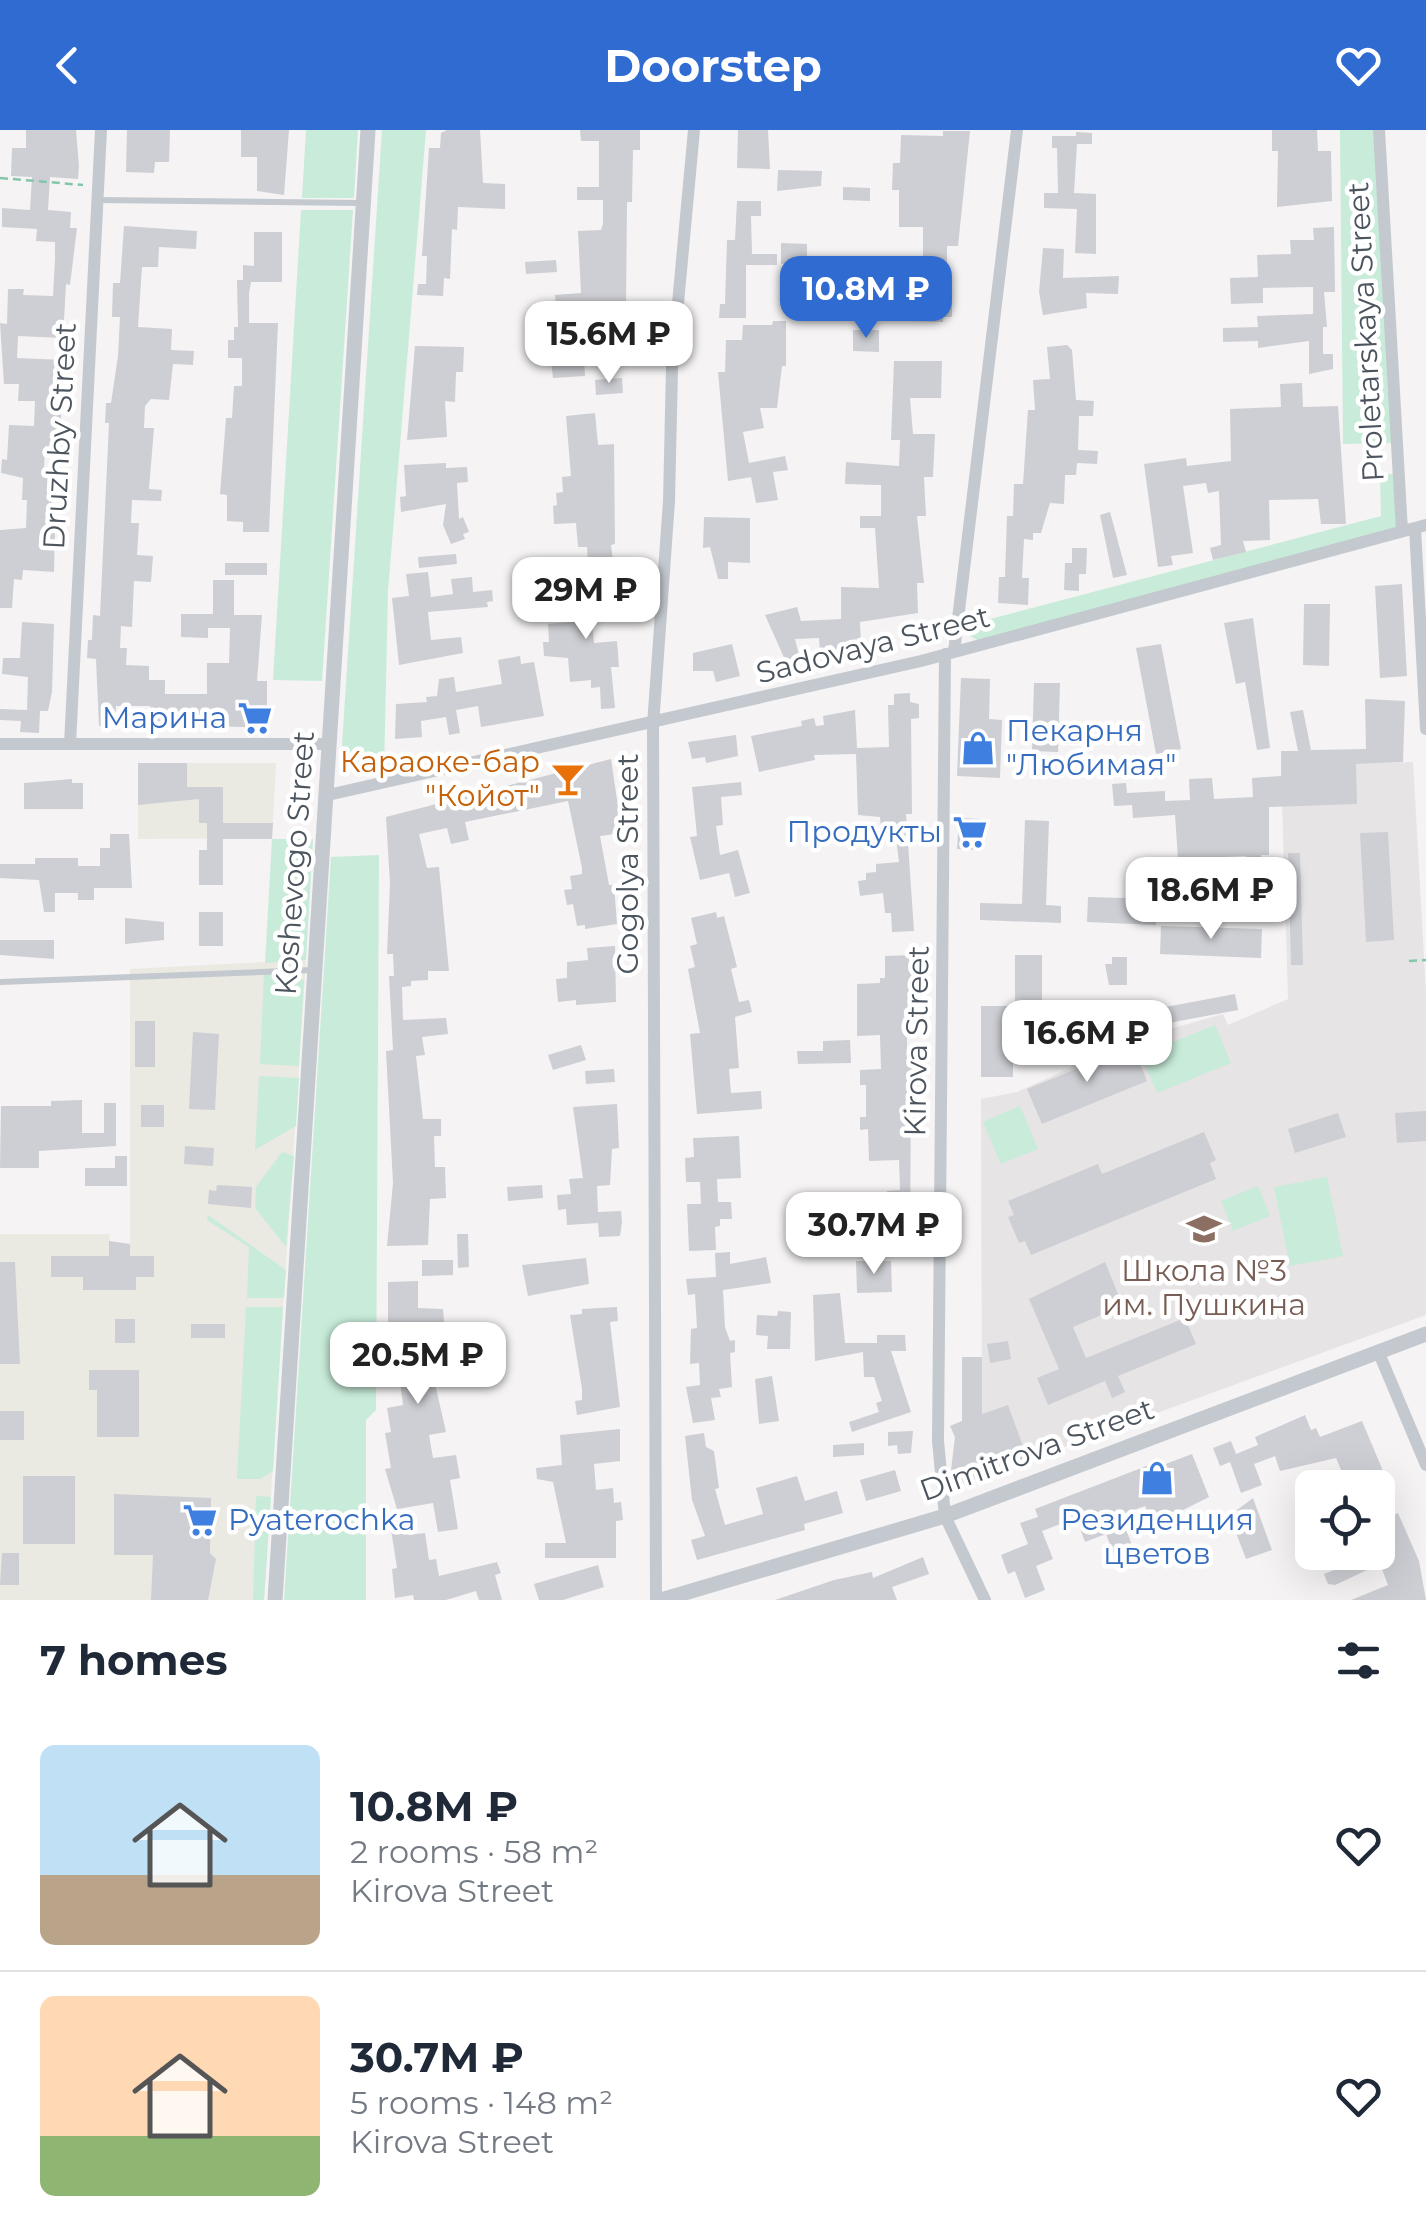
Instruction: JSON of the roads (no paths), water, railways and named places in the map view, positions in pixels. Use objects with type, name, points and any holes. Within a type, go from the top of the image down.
[{"type":"street","name":"Druzhby Street","points":[[70,744],[101,130]]},
{"type":"street","name":"Koshevogo Street","points":[[275,1600],[368,130]]},
{"type":"street","name":"Gogolya Street","points":[[658,1600],[653,725],[669,501],[672,368],[694,130]]},
{"type":"street","name":"Kirova Street","points":[[985,1600],[946,1516],[938,1416],[949,653],[1017,130]]},
{"type":"street","name":"Proletarskaya Street","points":[[1380,130],[1415,528],[1426,729]]},
{"type":"street","name":"Sadovaya Street","points":[[328,795],[653,725],[949,653],[1415,528]]},
{"type":"street","points":[[0,744],[330,744]]},
{"type":"street","name":"Dimitrova Street","points":[[658,1600],[946,1516],[1426,1334]]},
{"type":"street","points":[[1378,1351],[1426,1465]]},
{"type":"lane","points":[[97,193],[364,204]]},
{"type":"lane","points":[[0,982],[316,970]]},
{"type":"place","name":"Марина","points":[[255,718]]},
{"type":"place","name":"Пекарня \"Любимая\"","points":[[978,748]]},
{"type":"place","name":"Караоке-бар \"Койот\"","points":[[568,779]]},
{"type":"place","name":"Продукты","points":[[970,832]]},
{"type":"place","name":"Школа №3 им. Пушкина","points":[[1204,1229]]},
{"type":"place","name":"Резиденция цветов","points":[[1157,1478]]},
{"type":"place","name":"Pyaterochka","points":[[200,1520]]}]
